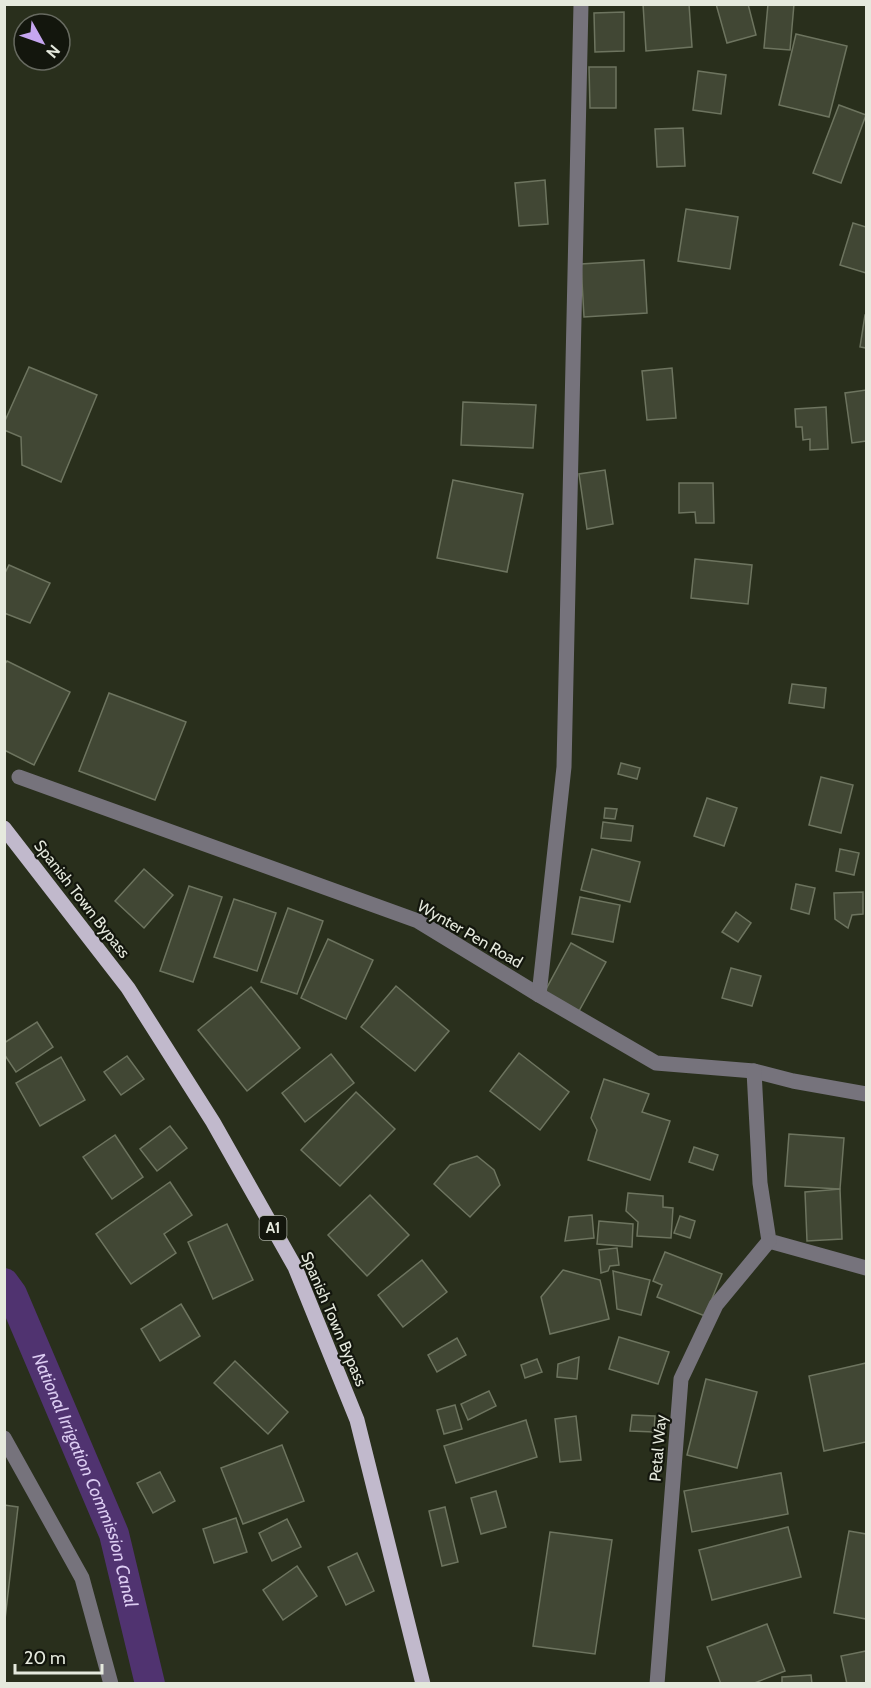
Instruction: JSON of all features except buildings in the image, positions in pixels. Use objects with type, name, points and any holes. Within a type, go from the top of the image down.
[{"type":"main road","name":"Spanish Town Bypass","points":[[4,828],[128,988],[213,1122],[295,1267],[357,1420],[423,1683]]},
{"type":"street","points":[[539,995],[564,767],[581,4]]},
{"type":"street","name":"Wynter Pen Road","points":[[19,777],[418,921],[656,1063],[754,1071],[793,1081],[867,1094]]},
{"type":"street","points":[[754,1071],[760,1183],[769,1241],[867,1268]]},
{"type":"street","name":"Petal Way","points":[[657,1683],[681,1379],[716,1305],[769,1241]]},
{"type":"street","points":[[4,1438],[82,1578],[111,1683]]},
{"type":"waterway","name":"National Irrigation Commission Canal","points":[[4,1283],[12,1294],[114,1534],[150,1684]]}]
